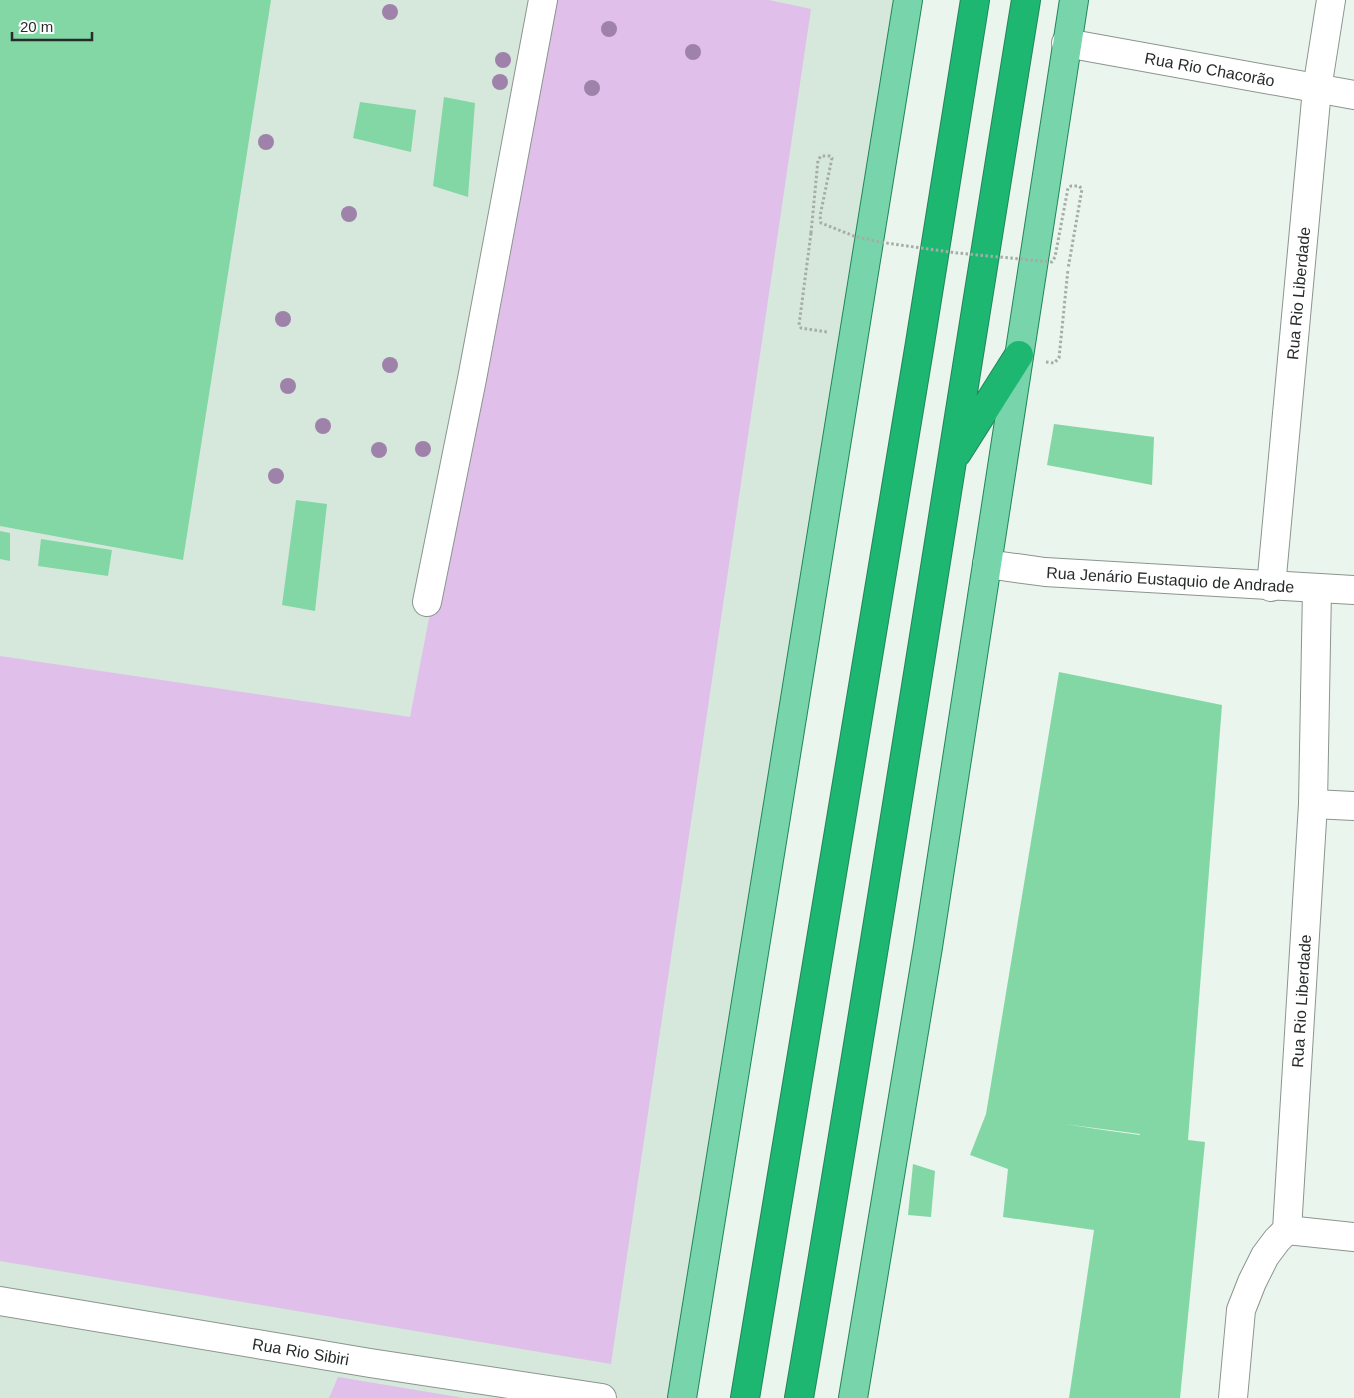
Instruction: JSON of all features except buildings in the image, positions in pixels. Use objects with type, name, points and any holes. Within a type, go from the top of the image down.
[{"type":"highway","points":[[744,1398],[920,343],[975,0]]},
{"type":"highway","points":[[799,1398],[882,903],[1026,0]]},
{"type":"highway","points":[[951,463],[1019,355]]},
{"type":"main road","points":[[682,1398],[908,0]]},
{"type":"main road","points":[[853,1398],[928,947],[1074,0]]},
{"type":"street","points":[[427,602],[543,0]]},
{"type":"street","name":"Rua Rio Liberdade","points":[[1271,586],[1317,89],[1330,0]]},
{"type":"street","name":"Rua Rio Chacorão","points":[[1066,43],[1354,95]]},
{"type":"street","name":"Rua Jenário Eustaquio de Andrade","points":[[988,564],[1045,572],[1354,590]]},
{"type":"street","name":"Rua Rio Liberdade","points":[[1287,1230],[1313,804],[1317,589]]},
{"type":"street","points":[[1313,804],[1354,806]]},
{"type":"street","points":[[1233,1398],[1242,1310],[1252,1282],[1265,1256],[1277,1240],[1287,1230],[1354,1237]]},
{"type":"street","name":"Rua Rio Sibiri","points":[[0,1301],[370,1363],[602,1398]]},
{"type":"path","points":[[853,336],[800,327],[818,160],[822,156],[830,156],[832,159],[820,216],[822,223],[854,236],[879,242],[957,253],[1052,262],[1055,257],[1068,188],[1079,186],[1082,190],[1068,269],[1058,361],[1051,363],[1019,355]]},
{"type":"shaded area","points":[[0,0],[910,0],[692,1398],[0,1398]]},
{"type":"shaded area","points":[[548,0],[769,0],[811,9],[611,1364],[0,1261],[0,656],[410,717]]},
{"type":"shaded area","points":[[338,1377],[464,1398],[329,1398]]}]
